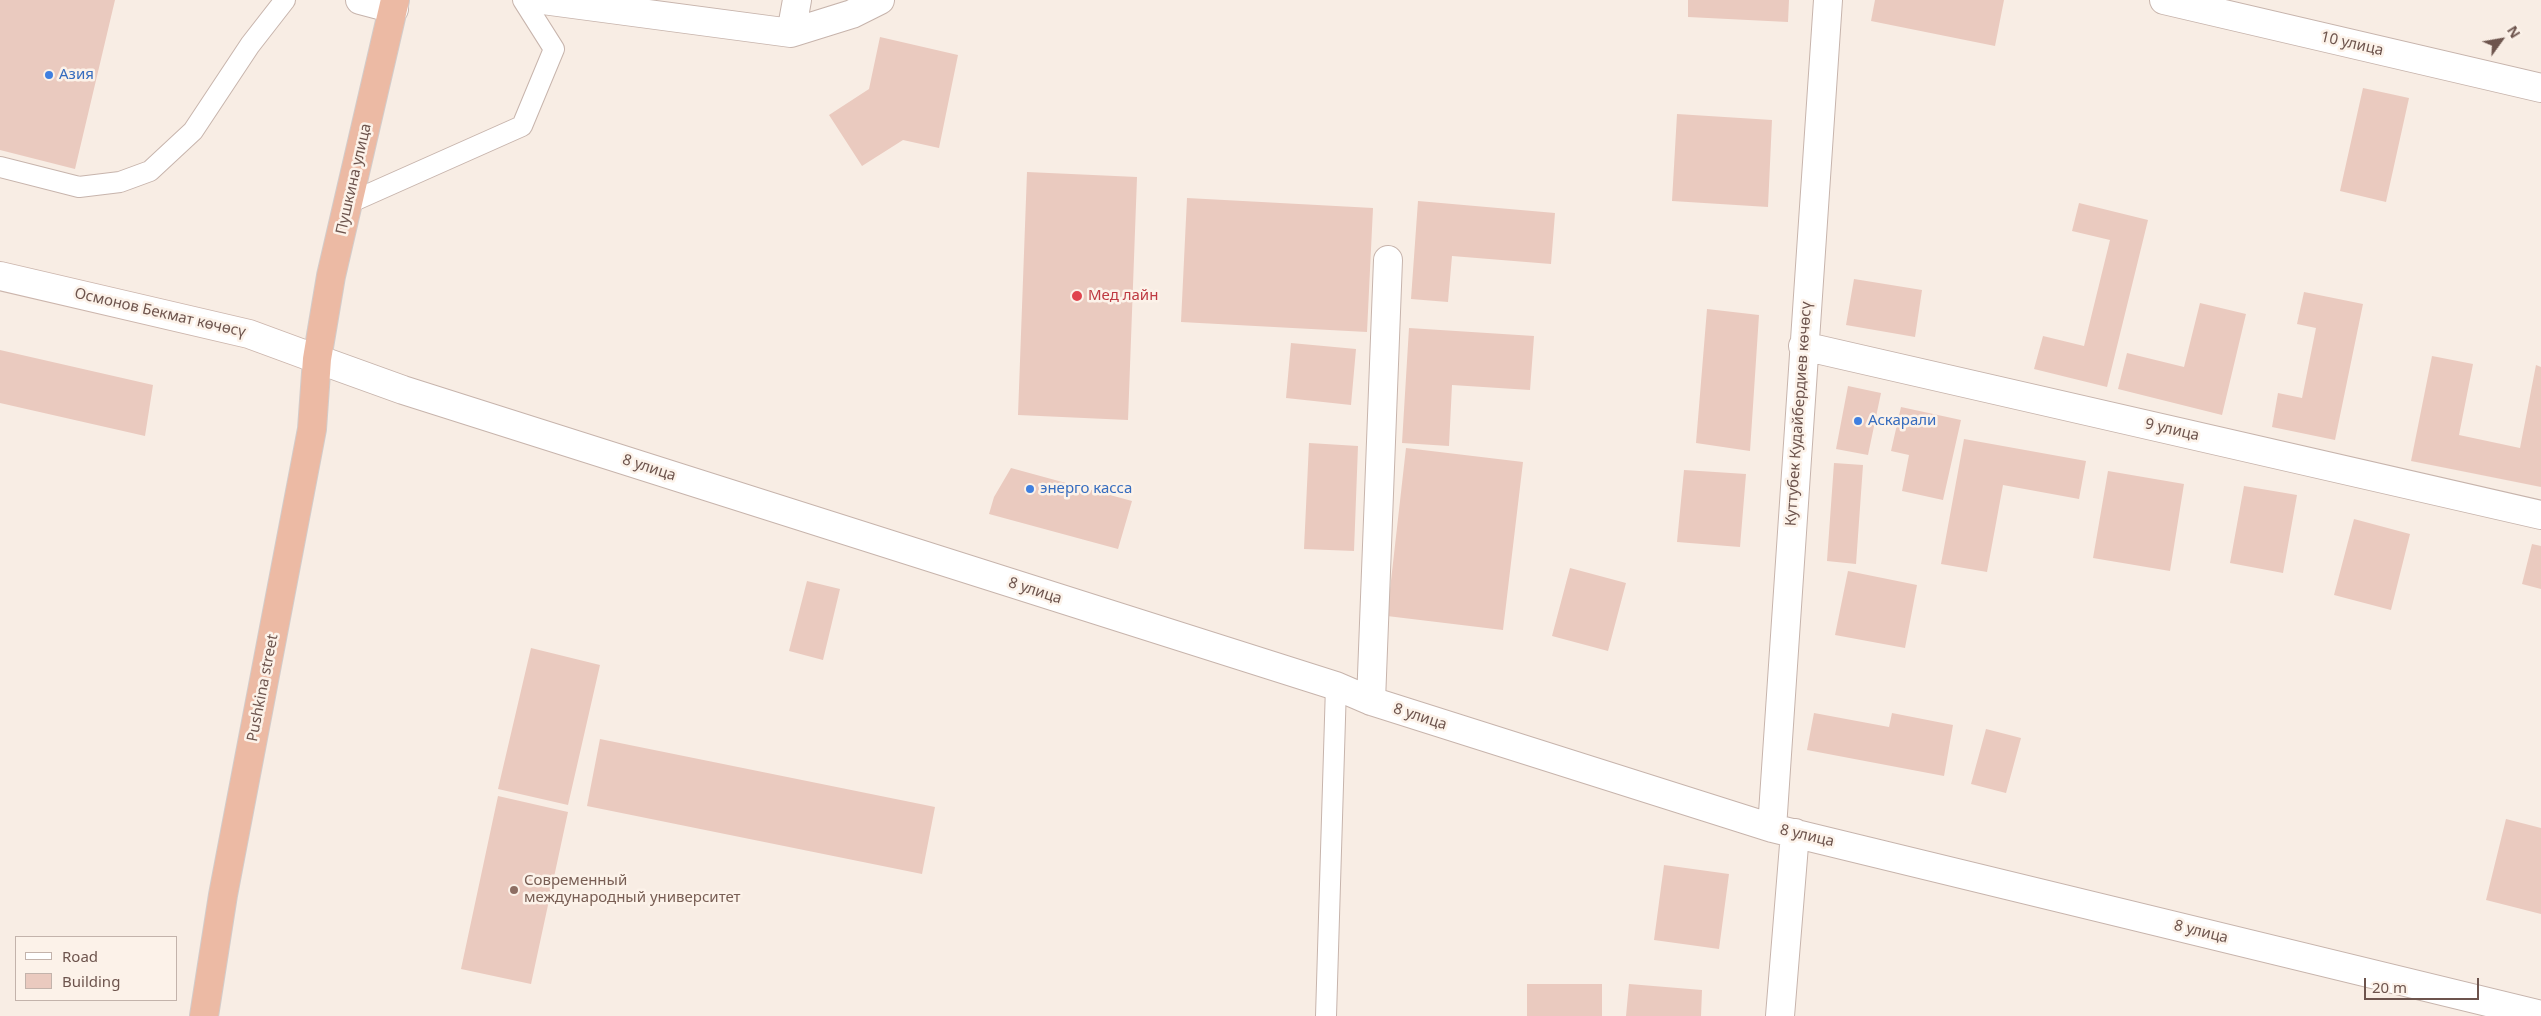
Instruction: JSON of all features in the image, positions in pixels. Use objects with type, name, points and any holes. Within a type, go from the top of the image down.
[{"type":"highway","name":"Пушкина улица","points":[[317,359],[331,276],[395,5]]},
{"type":"highway","name":"Pushkina street","points":[[204,1016],[223,896],[312,429],[317,359]]},
{"type":"street","points":[[360,0],[395,5]]},
{"type":"street","points":[[543,0],[791,33],[852,14],[880,0]]},
{"type":"street","points":[[791,33],[797,0]]},
{"type":"street","name":"Куттубек Кудайбердиев көчөсү","points":[[1780,1016],[1783,831],[1803,346],[1828,0]]},
{"type":"street","name":"10 улица","points":[[2164,0],[2541,88]]},
{"type":"street","points":[[1371,701],[1388,260]]},
{"type":"street","name":"Осмонов Бекмат көчөсү","points":[[0,276],[249,334],[317,359]]},
{"type":"street","name":"9 улица","points":[[1803,346],[2541,514]]},
{"type":"street","name":"8 улица","points":[[317,359],[422,396],[1336,686],[1371,701],[1783,831],[2541,1015]]},
{"type":"lane","points":[[0,167],[80,187],[120,182],[150,171],[193,131],[250,44],[285,0]]},
{"type":"lane","points":[[349,203],[522,126],[554,50],[523,0]]},
{"type":"lane","points":[[1326,1016],[1336,686]]},
{"type":"building","name":"Азия","points":[[0,0],[115,0],[75,169],[0,150]]},
{"type":"building","points":[[1688,0],[1789,0],[1788,22],[1688,17]]},
{"type":"building","points":[[1875,0],[2004,0],[1995,46],[1871,21]]},
{"type":"building","points":[[880,37],[958,55],[939,148],[903,140],[862,166],[829,115],[869,89]]},
{"type":"building","points":[[2363,88],[2409,98],[2386,202],[2340,191]]},
{"type":"building","points":[[1677,114],[1772,120],[1768,207],[1672,201]]},
{"type":"building","name":"Мед лайн","points":[[1027,172],[1137,177],[1128,420],[1018,415]]},
{"type":"building","points":[[1187,198],[1373,208],[1367,332],[1181,322]]},
{"type":"building","points":[[1418,201],[1555,213],[1551,264],[1452,256],[1448,302],[1411,299]]},
{"type":"building","points":[[2079,203],[2148,220],[2107,387],[2034,369],[2043,336],[2084,346],[2110,240],[2072,231]]},
{"type":"building","points":[[1854,279],[1922,290],[1915,337],[1846,325]]},
{"type":"building","points":[[2304,292],[2363,304],[2335,440],[2272,427],[2278,393],[2302,398],[2316,328],[2297,324]]},
{"type":"building","points":[[2200,303],[2246,314],[2222,415],[2118,389],[2127,353],[2184,367]]},
{"type":"building","points":[[1707,309],[1759,315],[1750,451],[1696,443]]},
{"type":"building","points":[[1409,328],[1534,336],[1530,390],[1452,385],[1449,446],[1402,443]]},
{"type":"building","points":[[1291,343],[1356,349],[1351,405],[1286,398]]},
{"type":"building","points":[[0,350],[153,385],[145,436],[0,403]]},
{"type":"building","points":[[2432,356],[2473,364],[2459,435],[2520,448],[2536,365],[2541,367],[2541,487],[2411,461]]},
{"type":"building","name":"Аскарали","points":[[1848,386],[1881,393],[1868,455],[1836,449]]},
{"type":"building","points":[[1901,407],[1961,420],[1943,500],[1902,491],[1909,455],[1891,451]]},
{"type":"building","points":[[1964,439],[2086,461],[2079,499],[2003,485],[1987,572],[1941,564]]},
{"type":"building","points":[[1309,443],[1358,446],[1354,551],[1304,549]]},
{"type":"building","points":[[1406,448],[1523,462],[1503,630],[1387,616]]},
{"type":"building","points":[[1834,463],[1863,465],[1856,564],[1827,561]]},
{"type":"building","points":[[1011,468],[1132,501],[1118,549],[989,514],[994,497]]},
{"type":"building","points":[[1684,470],[1746,474],[1740,547],[1677,542]]},
{"type":"building","points":[[2108,471],[2184,484],[2170,571],[2093,558]]},
{"type":"building","points":[[2244,486],[2297,495],[2283,573],[2230,563]]},
{"type":"building","points":[[2354,519],[2410,534],[2391,610],[2334,595]]},
{"type":"building","points":[[2532,544],[2541,546],[2541,589],[2522,584]]},
{"type":"building","points":[[1570,568],[1626,583],[1608,651],[1552,636]]},
{"type":"building","points":[[1848,571],[1917,585],[1905,648],[1835,635]]},
{"type":"building","points":[[807,581],[840,589],[823,660],[789,651]]},
{"type":"building","points":[[531,648],[600,665],[568,805],[498,789]]},
{"type":"building","points":[[1814,713],[1889,727],[1892,713],[1953,725],[1944,776],[1807,750]]},
{"type":"building","points":[[1986,729],[2021,738],[2006,793],[1971,784]]},
{"type":"building","points":[[600,739],[935,807],[922,874],[587,806]]},
{"type":"building","name":"Современный международный университет","points":[[498,796],[568,812],[531,984],[461,969]]},
{"type":"building","points":[[2506,819],[2541,828],[2541,914],[2486,900]]},
{"type":"building","points":[[1664,865],[1729,874],[1719,949],[1654,940]]},
{"type":"building","points":[[1527,984],[1602,984],[1602,1016],[1527,1016]]},
{"type":"building","points":[[1629,984],[1702,990],[1701,1016],[1626,1016]]},
{"type":"place","name":"Азия","points":[[49,75]]},
{"type":"place","name":"Мед лайн","points":[[1077,296]]},
{"type":"place","name":"Аскарали","points":[[1858,421]]},
{"type":"place","name":"энерго касса","points":[[1030,489]]},
{"type":"place","name":"Современный международный университет","points":[[514,890]]}]
